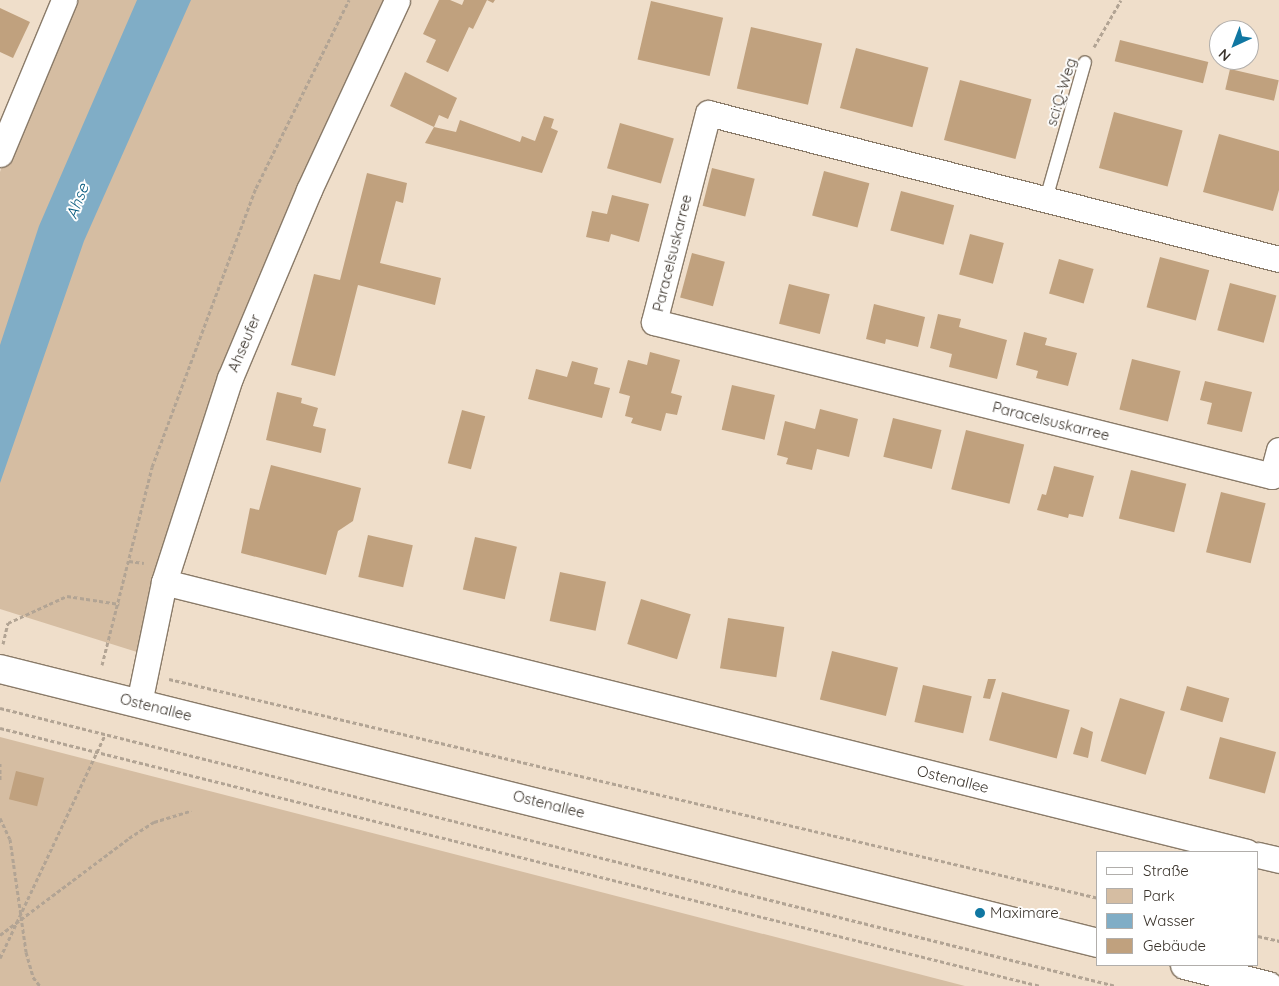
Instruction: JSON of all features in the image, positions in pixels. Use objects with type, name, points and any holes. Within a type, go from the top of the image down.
[{"type":"main road","name":"Ostenallee","points":[[0,669],[1096,942]]},
{"type":"main road","points":[[1189,966],[1268,986]]},
{"type":"street","points":[[0,154],[64,0]]},
{"type":"street","name":"Ahseufer","points":[[139,703],[164,582],[230,378],[309,190],[397,0]]},
{"type":"street","name":"Paracelsuskarree","points":[[1279,259],[708,113],[654,322],[1272,476],[1279,450]]},
{"type":"street","name":"Ostenallee","points":[[164,582],[1243,851]]},
{"type":"street","points":[[1259,855],[1279,860]]},
{"type":"lane","name":"sci:Q-Weg","points":[[1046,199],[1085,62]]},
{"type":"path","points":[[349,0],[256,188],[152,467],[119,604],[102,665],[1096,898]]},
{"type":"path","name":"sci:Q-Weg","points":[[1085,62],[1121,0]]},
{"type":"path","points":[[3,642],[8,622],[67,596],[119,604]]},
{"type":"path","points":[[0,708],[1116,986]]},
{"type":"path","points":[[0,728],[1040,986]]},
{"type":"path","points":[[0,958],[105,735]]},
{"type":"path","points":[[0,763],[0,781]]},
{"type":"path","points":[[0,935],[20,917],[154,822],[191,811]]},
{"type":"path","points":[[0,818],[10,839],[20,917],[33,977],[40,986]]},
{"type":"path","points":[[1259,936],[1279,940]]},
{"type":"green space","points":[[70,0],[389,0],[302,181],[147,600],[137,652],[0,609],[0,172],[22,110]]},
{"type":"green space","points":[[0,737],[965,986],[0,986]]},
{"type":"water","name":"Ahse","points":[[137,0],[191,0],[84,241],[0,483],[0,345],[39,226]]},
{"type":"building","points":[[439,0],[450,0],[462,5],[464,0],[487,0],[473,29],[469,27],[448,72],[426,62],[436,40],[423,34]]},
{"type":"building","points":[[651,1],[723,18],[710,76],[638,59]]},
{"type":"building","points":[[0,8],[30,22],[13,58],[0,52]]},
{"type":"building","points":[[751,27],[822,43],[808,105],[737,88]]},
{"type":"building","points":[[1120,40],[1208,62],[1203,83],[1115,61]]},
{"type":"building","points":[[856,48],[928,67],[912,127],[840,108]]},
{"type":"building","points":[[1230,70],[1279,80],[1274,101],[1225,89]]},
{"type":"building","points":[[405,72],[457,98],[448,119],[439,115],[434,127],[390,106]]},
{"type":"building","points":[[960,80],[1031,99],[1015,159],[944,140]]},
{"type":"building","points":[[1114,112],[1183,130],[1168,186],[1099,168]]},
{"type":"building","points":[[544,116],[554,119],[551,128],[558,131],[542,173],[425,143],[434,127],[456,132],[460,120],[520,142],[522,136],[535,141]]},
{"type":"building","points":[[620,123],[674,138],[661,184],[607,168]]},
{"type":"building","points":[[1219,134],[1279,151],[1279,190],[1273,211],[1203,192]]},
{"type":"building","points":[[712,168],[755,179],[745,216],[703,206]]},
{"type":"building","points":[[824,171],[869,183],[857,228],[812,215]]},
{"type":"building","points":[[367,173],[407,183],[403,203],[396,201],[380,263],[441,278],[435,305],[358,285],[335,376],[291,365],[314,274],[340,280]]},
{"type":"building","points":[[901,191],[954,205],[944,245],[890,231]]},
{"type":"building","points":[[612,195],[649,204],[639,242],[611,234],[609,242],[586,237],[592,211],[607,214]]},
{"type":"building","points":[[970,234],[1004,243],[993,284],[959,275]]},
{"type":"building","points":[[692,253],[725,262],[713,306],[680,297]]},
{"type":"building","points":[[1160,257],[1209,270],[1196,320],[1147,307]]},
{"type":"building","points":[[1059,259],[1094,269],[1084,304],[1049,294]]},
{"type":"building","points":[[1230,283],[1276,295],[1264,343],[1217,330]]},
{"type":"building","points":[[789,284],[830,294],[820,334],[779,324]]},
{"type":"building","points":[[874,304],[925,317],[918,347],[886,339],[885,344],[866,339]]},
{"type":"building","points":[[938,314],[961,319],[959,327],[1007,340],[997,379],[949,367],[952,354],[930,348]]},
{"type":"building","points":[[1024,332],[1047,338],[1045,345],[1077,353],[1068,386],[1036,378],[1038,371],[1016,365]]},
{"type":"building","points":[[650,352],[680,360],[671,393],[682,396],[677,415],[666,413],[661,431],[631,423],[633,418],[625,416],[630,396],[619,393],[628,360],[647,365]]},
{"type":"building","points":[[1132,359],[1181,371],[1168,422],[1119,409]]},
{"type":"building","points":[[572,361],[598,368],[594,384],[610,388],[602,418],[528,399],[536,369],[567,377]]},
{"type":"building","points":[[1205,381],[1252,392],[1242,432],[1207,424],[1212,403],[1200,400]]},
{"type":"building","points":[[732,385],[775,395],[765,440],[722,430]]},
{"type":"building","points":[[277,392],[302,398],[301,403],[318,408],[313,426],[326,429],[321,453],[266,440]]},
{"type":"building","points":[[820,409],[858,419],[849,457],[817,449],[812,470],[786,464],[788,458],[777,455],[785,421],[815,429]]},
{"type":"building","points":[[462,410],[485,416],[471,469],[448,463]]},
{"type":"building","points":[[893,418],[942,430],[932,469],[883,457]]},
{"type":"building","points":[[966,430],[1024,445],[1009,504],[951,489]]},
{"type":"building","points":[[271,465],[361,488],[353,521],[338,531],[326,575],[241,553],[250,508],[259,510]]},
{"type":"building","points":[[1054,466],[1094,476],[1083,517],[1069,514],[1068,518],[1037,510],[1042,494],[1046,495]]},
{"type":"building","points":[[1131,470],[1186,484],[1174,532],[1119,519]]},
{"type":"building","points":[[1221,492],[1266,503],[1251,563],[1206,552]]},
{"type":"building","points":[[368,535],[413,545],[403,587],[358,577]]},
{"type":"building","points":[[475,537],[517,547],[505,599],[463,590]]},
{"type":"building","points":[[560,572],[606,582],[596,631],[550,621]]},
{"type":"building","points":[[641,599],[691,614],[677,659],[627,644]]},
{"type":"building","points":[[728,618],[784,627],[776,677],[720,668]]},
{"type":"building","points":[[832,651],[898,667],[886,716],[820,700]]},
{"type":"building","points":[[988,679],[996,679],[990,699],[983,698]]},
{"type":"building","points":[[923,685],[972,696],[963,733],[914,722]]},
{"type":"building","points":[[1187,686],[1229,698],[1222,722],[1180,710]]},
{"type":"building","points":[[1002,692],[1070,710],[1057,758],[989,740]]},
{"type":"building","points":[[1120,698],[1165,712],[1146,775],[1101,761]]},
{"type":"building","points":[[1081,727],[1093,732],[1088,758],[1073,754]]},
{"type":"building","points":[[1220,737],[1276,752],[1265,794],[1209,779]]},
{"type":"building","points":[[16,771],[44,778],[37,806],[9,799]]},
{"type":"place","name":"Maximare","points":[[980,913]]}]
